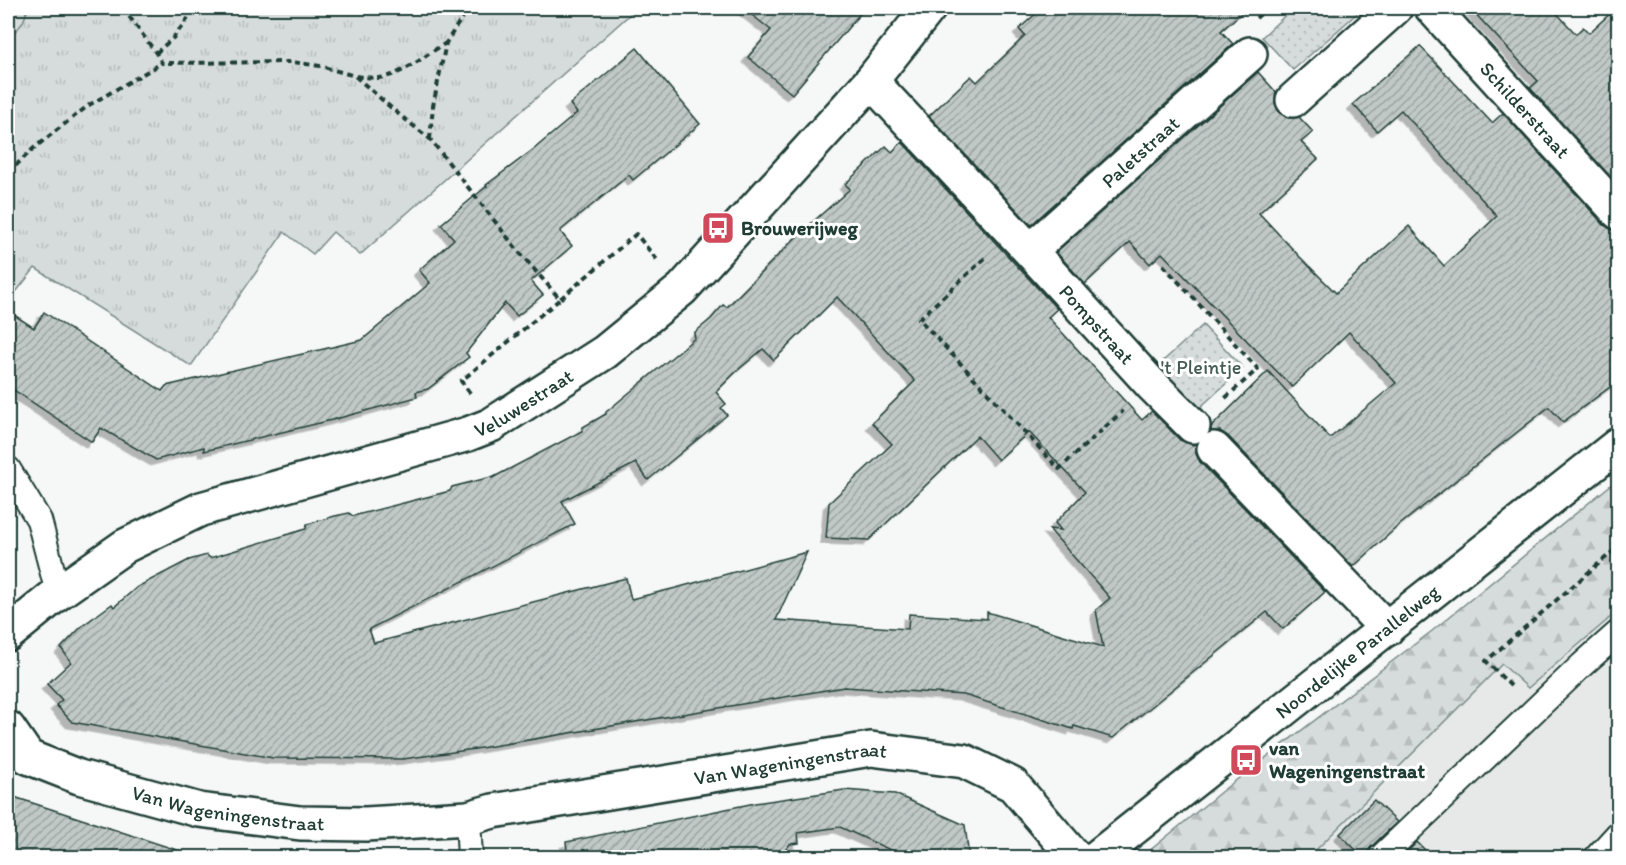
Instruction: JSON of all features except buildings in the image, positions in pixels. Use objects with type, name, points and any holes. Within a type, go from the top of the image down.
[{"type":"street","name":"Veluwestraat","points":[[8,634],[58,593],[125,546],[201,509],[468,434],[491,425],[605,352],[682,289],[871,81],[929,8]]},
{"type":"street","points":[[1293,100],[1395,8]]},
{"type":"street","name":"Schilderstraat","points":[[1432,8],[1618,212]]},
{"type":"street","name":"Paletstraat","points":[[1028,241],[1250,54]]},
{"type":"street","name":"Pompstraat","points":[[871,81],[1028,241],[1151,384],[1387,629]]},
{"type":"street","name":"Noordelijke Parallelweg","points":[[1096,858],[1618,445]]},
{"type":"street","name":"Van Wageningenstraat","points":[[8,728],[28,757],[79,777],[199,810],[300,823],[366,824],[468,818],[493,811],[871,749],[964,761],[1012,785],[1072,855],[1078,858]]},
{"type":"lane","points":[[8,469],[39,520],[58,593]]},
{"type":"lane","points":[[1380,858],[1581,665],[1618,633]]},
{"type":"lane","points":[[468,818],[470,858]]},
{"type":"lane","points":[[1596,858],[1618,834]]},
{"type":"path","points":[[123,8],[162,63]]},
{"type":"path","points":[[156,53],[173,39],[196,8]]},
{"type":"path","points":[[430,139],[433,106],[446,43],[468,8]]},
{"type":"path","points":[[8,173],[34,148],[89,105],[162,63],[292,62],[320,66],[355,76],[381,78],[419,61],[446,43]]},
{"type":"path","points":[[355,76],[430,139],[519,252],[560,299]]},
{"type":"path","points":[[491,425],[461,381],[636,234],[682,289]]},
{"type":"path","points":[[1028,241],[919,319],[1059,469],[1151,384]]},
{"type":"path","points":[[1163,265],[1258,369],[1203,438]]},
{"type":"path","points":[[1496,671],[1486,662],[1618,547]]},
{"type":"shaded area","points":[[1618,611],[1618,857],[1309,858],[1502,664],[1528,688]]},
{"type":"green space","points":[[8,8],[26,8],[21,25],[8,36]]},
{"type":"green space","points":[[26,8],[637,8],[360,255],[333,232],[313,254],[284,232],[191,366],[35,268],[8,302],[8,36],[27,12]]},
{"type":"green space","points":[[1293,8],[1363,8],[1293,70],[1262,37]]},
{"type":"green space","name":"'t Pleintje","points":[[1203,325],[1243,368],[1193,414],[1153,370]]},
{"type":"green space","points":[[1618,479],[1618,611],[1528,688],[1502,664],[1309,857],[1142,857],[1222,791],[1432,631]]},
{"type":"place","name":"Brouwerijweg","points":[[718,228]]},
{"type":"place","name":"van Wageningenstraat","points":[[1246,760]]}]
